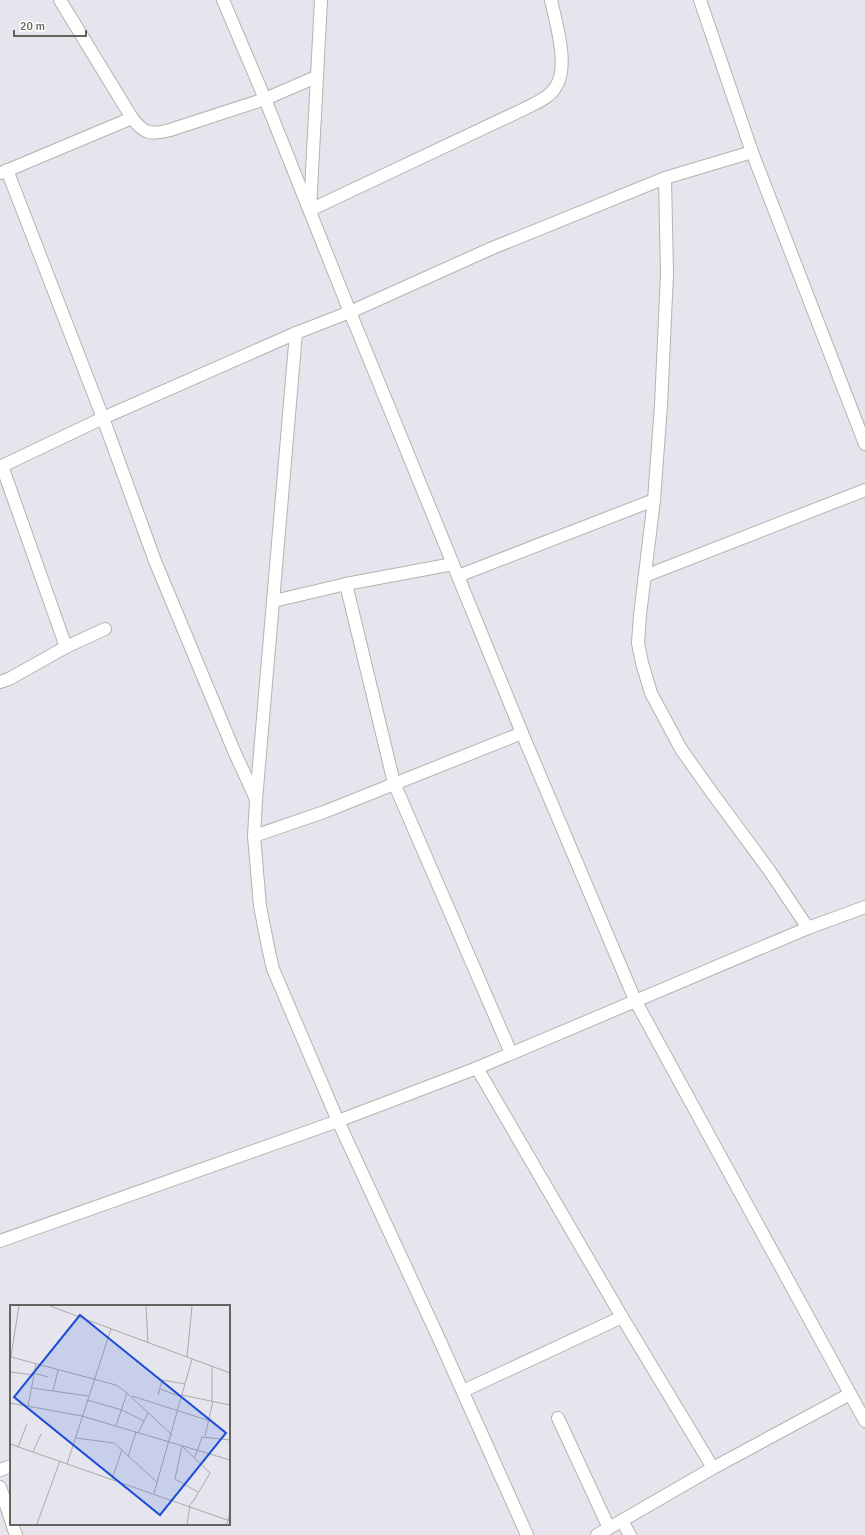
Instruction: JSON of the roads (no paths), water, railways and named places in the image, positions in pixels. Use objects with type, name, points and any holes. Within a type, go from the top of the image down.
[{"type":"street","points":[[60,0],[132,118],[149,133],[156,133],[265,98],[316,77]]},
{"type":"street","points":[[223,0],[265,98],[350,312],[522,733],[634,1000],[865,1421]]},
{"type":"street","points":[[310,210],[321,0]]},
{"type":"street","points":[[310,210],[546,98],[556,88],[559,81],[561,67],[560,40],[551,0]]},
{"type":"street","points":[[700,0],[752,152],[865,444]]},
{"type":"street","points":[[132,118],[3,172],[103,418],[158,568],[256,800]]},
{"type":"street","points":[[66,647],[1,467],[103,418],[490,250],[665,178],[752,152]]},
{"type":"street","points":[[665,178],[667,274],[661,405],[654,500],[638,643],[651,693],[681,749],[769,870],[808,928]]},
{"type":"street","points":[[296,333],[256,800],[254,836],[261,913],[274,969],[338,1121],[463,1391],[526,1535]]},
{"type":"street","points":[[645,576],[865,490]]},
{"type":"street","points":[[458,576],[654,500]]},
{"type":"street","points":[[274,601],[346,584],[453,564]]},
{"type":"street","points":[[346,584],[394,783],[510,1053]]},
{"type":"street","points":[[0,682],[9,679],[66,647],[106,629]]},
{"type":"street","points":[[254,836],[324,812],[522,733]]},
{"type":"street","points":[[0,1241],[338,1121],[477,1068],[634,1000],[808,928],[865,907]]},
{"type":"street","points":[[477,1068],[622,1317],[713,1468]]},
{"type":"street","points":[[463,1391],[622,1317]]},
{"type":"street","points":[[597,1535],[713,1468],[850,1394]]},
{"type":"street","points":[[558,1418],[609,1528]]},
{"type":"street","points":[[0,1470],[10,1466]]},
{"type":"street","points":[[0,1487],[10,1517]]},
{"type":"street","points":[[622,1521],[630,1535]]},
{"type":"street","points":[[12,1525],[16,1535]]}]
